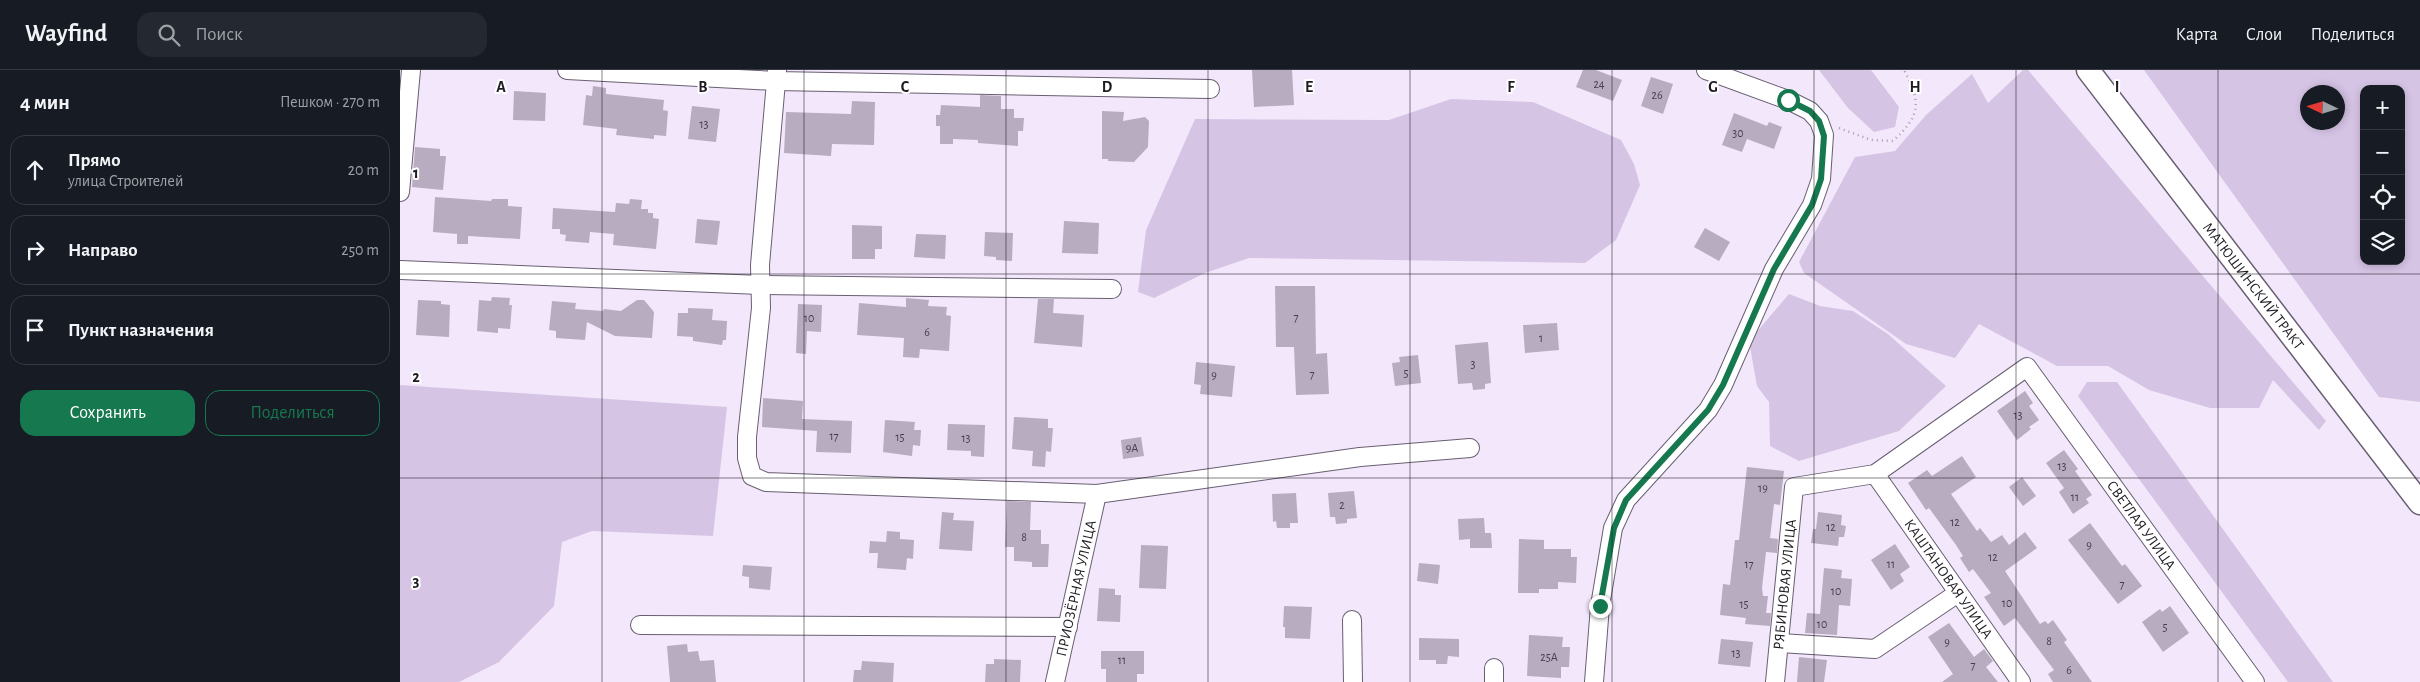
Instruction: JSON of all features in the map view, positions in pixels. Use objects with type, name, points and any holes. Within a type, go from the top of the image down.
[{"type":"main road","name":"МАТЮШИНСКИЙ ТРАКТ","points":[[2088,70],[2420,503]]},
{"type":"street","points":[[400,192],[404,118],[411,70]]},
{"type":"street","points":[[567,70],[776,75],[1210,90]]},
{"type":"street","points":[[1594,682],[1600,606],[1614,528],[1626,500],[1708,410],[1723,385],[1774,269],[1815,196],[1821,179],[1824,136],[1819,121],[1810,111],[1788,100],[1706,70]]},
{"type":"street","points":[[776,75],[760,255],[761,308],[747,437],[747,458],[752,476],[766,482],[1097,494],[1360,457],[1470,448]]},
{"type":"street","points":[[400,270],[760,285],[1112,289]]},
{"type":"street","name":"СВЕТЛАЯ УЛИЦА","points":[[1875,474],[2027,366],[2255,682]]},
{"type":"street","name":"РЯБИНОВАЯ УЛИЦА","points":[[1775,682],[1794,487],[1875,474]]},
{"type":"street","name":"КАШТАНОВАЯ УЛИЦА","points":[[1875,474],[2021,682]]},
{"type":"street","name":"ПРИОЗЁРНАЯ УЛИЦА","points":[[1056,682],[1097,494]]},
{"type":"street","points":[[1780,643],[1876,649],[1958,593]]},
{"type":"street","points":[[1352,620],[1353,682]]},
{"type":"street","points":[[640,625],[1068,627]]},
{"type":"path","points":[[1819,121],[1871,140],[1893,142],[1911,125],[1916,106],[1913,86],[1904,70]]},
{"type":"shaded area","points":[[1819,70],[1871,70],[1899,107],[1895,127],[1874,132],[1848,108]]},
{"type":"shaded area","points":[[2023,70],[2028,70],[2326,421],[2319,430],[2273,380],[2259,408],[2210,408],[2149,390],[2108,366],[2057,366],[1979,324],[1955,358],[1906,344],[1804,273],[1799,262],[1855,157],[1895,151],[1926,115],[1972,74],[1988,103]]},
{"type":"shaded area","points":[[2144,70],[2420,70],[2420,402],[2379,397]]},
{"type":"shaded area","points":[[1451,99],[1533,102],[1621,140],[1634,164],[1640,185],[1616,240],[1585,263],[1249,258],[1205,273],[1154,298],[1138,292],[1146,230],[1195,119],[1389,120]]},
{"type":"shaded area","points":[[1789,294],[1820,306],[1853,311],[1888,334],[1946,386],[1899,431],[1799,461],[1770,446],[1769,402],[1757,386],[1749,341]]},
{"type":"shaded area","points":[[2087,382],[2117,382],[2333,682],[2288,682],[2078,396]]},
{"type":"shaded area","points":[[400,385],[727,407],[713,536],[592,531],[562,542],[554,606],[499,662],[459,682],[400,682]]},
{"type":"building","points":[[1252,70],[1292,70],[1294,105],[1254,107]]},
{"type":"building","points":[[1583,70],[1596,70],[1622,80],[1613,101],[1576,87]]},
{"type":"building","points":[[1651,77],[1673,84],[1663,114],[1641,106]]},
{"type":"building","points":[[593,86],[606,88],[606,94],[664,100],[663,110],[668,111],[666,136],[654,135],[654,139],[616,135],[617,129],[583,125],[586,95],[592,96]]},
{"type":"building","points":[[514,91],[546,93],[545,121],[513,120]]},
{"type":"building","points":[[980,95],[1001,96],[1001,109],[1014,109],[1014,118],[1024,118],[1023,131],[1018,131],[1018,146],[978,143],[978,140],[953,139],[953,144],[940,144],[940,126],[936,126],[936,115],[940,115],[941,105],[980,107]]},
{"type":"building","points":[[852,101],[875,102],[874,145],[832,144],[831,156],[784,153],[786,112],[851,114]]},
{"type":"building","points":[[692,106],[720,109],[716,142],[688,139]]},
{"type":"building","points":[[1102,111],[1124,112],[1123,121],[1145,117],[1149,121],[1148,147],[1134,162],[1102,159]]},
{"type":"building","points":[[1734,113],[1767,126],[1769,122],[1782,127],[1774,149],[1747,139],[1742,152],[1722,145]]},
{"type":"building","points":[[415,147],[440,149],[440,156],[446,156],[443,190],[412,187]]},
{"type":"building","points":[[435,197],[491,201],[492,199],[508,199],[508,206],[522,207],[520,239],[468,236],[468,244],[457,244],[457,234],[433,232]]},
{"type":"building","points":[[630,199],[642,200],[641,209],[648,209],[648,213],[653,213],[653,218],[659,219],[656,249],[613,245],[614,234],[590,232],[589,243],[565,241],[566,235],[560,234],[560,229],[552,229],[553,208],[615,212],[616,203],[629,204]]},
{"type":"building","points":[[697,219],[720,221],[717,245],[695,243]]},
{"type":"building","points":[[1064,221],[1099,223],[1098,254],[1062,253]]},
{"type":"building","points":[[852,225],[882,226],[882,249],[875,249],[875,259],[852,259]]},
{"type":"building","points":[[1705,228],[1730,242],[1719,261],[1694,247]]},
{"type":"building","points":[[985,232],[1013,233],[1012,261],[996,260],[996,257],[984,256]]},
{"type":"building","points":[[916,234],[946,235],[945,259],[914,257]]},
{"type":"building","points":[[1275,286],[1315,286],[1316,354],[1327,353],[1329,394],[1296,395],[1294,347],[1276,347]]},
{"type":"building","points":[[492,297],[510,298],[509,305],[512,305],[510,329],[498,328],[498,333],[477,331],[479,300],[491,301]]},
{"type":"building","points":[[906,298],[929,300],[928,306],[947,307],[946,315],[951,316],[949,351],[920,349],[919,358],[903,357],[904,338],[857,335],[859,303],[906,307]]},
{"type":"building","points":[[1038,299],[1054,299],[1053,313],[1084,315],[1082,347],[1034,343]]},
{"type":"building","points":[[418,300],[441,301],[441,304],[450,305],[449,337],[416,335]]},
{"type":"building","points":[[637,300],[644,300],[654,312],[652,338],[615,336],[587,322],[585,340],[556,338],[556,331],[549,330],[552,301],[576,303],[575,309],[621,311]]},
{"type":"building","points":[[798,304],[822,305],[821,332],[807,331],[806,354],[796,353]]},
{"type":"building","points":[[688,308],[713,309],[712,320],[727,321],[726,340],[723,340],[722,345],[693,341],[693,337],[677,336],[678,313],[688,313]]},
{"type":"building","points":[[1557,323],[1559,350],[1525,353],[1523,325]]},
{"type":"building","points":[[1488,342],[1491,383],[1485,384],[1485,389],[1473,390],[1472,383],[1458,384],[1455,345]]},
{"type":"building","points":[[1418,355],[1421,383],[1395,386],[1392,363],[1400,362],[1399,357]]},
{"type":"building","points":[[1196,362],[1235,366],[1232,397],[1200,394],[1201,385],[1194,384]]},
{"type":"building","points":[[2025,391],[2033,403],[2029,406],[2039,420],[2029,427],[2031,429],[2017,440],[1997,411]]},
{"type":"building","points":[[763,398],[803,401],[802,419],[852,421],[851,453],[816,452],[817,431],[762,427]]},
{"type":"building","points":[[1014,417],[1048,419],[1048,428],[1053,428],[1051,452],[1046,451],[1045,467],[1032,466],[1033,451],[1012,449]]},
{"type":"building","points":[[885,420],[915,422],[914,430],[921,430],[920,446],[913,445],[912,456],[883,452]]},
{"type":"building","points":[[948,424],[985,425],[984,457],[971,456],[971,451],[947,450]]},
{"type":"building","points":[[1141,437],[1144,456],[1123,459],[1121,440]]},
{"type":"building","points":[[2064,450],[2078,469],[2075,471],[2092,495],[2086,499],[2089,503],[2073,514],[2059,492],[2064,488],[2046,463]]},
{"type":"building","points":[[1962,456],[1976,477],[1951,494],[1977,531],[1980,528],[1991,542],[2002,535],[2009,545],[2025,532],[2037,548],[2005,571],[2040,624],[2045,621],[2048,624],[2053,620],[2067,640],[2064,642],[2092,682],[2053,682],[2048,674],[2054,670],[2015,618],[2004,626],[1984,597],[1991,593],[1973,569],[1969,572],[1960,558],[1963,556],[1956,545],[1929,508],[1926,510],[1908,483],[1927,470],[1932,476]]},
{"type":"building","points":[[1747,467],[1784,471],[1780,505],[1774,504],[1770,538],[1778,539],[1777,553],[1766,552],[1762,588],[1763,596],[1768,596],[1766,613],[1771,613],[1770,626],[1745,624],[1746,618],[1720,615],[1723,584],[1730,585],[1735,540],[1739,540]]},
{"type":"building","points":[[2022,477],[2036,496],[2023,506],[2009,487]]},
{"type":"building","points":[[1354,491],[1357,518],[1347,519],[1347,523],[1336,524],[1335,517],[1330,517],[1328,493]]},
{"type":"building","points":[[1296,493],[1298,523],[1290,523],[1290,528],[1277,528],[1276,521],[1273,522],[1272,494]]},
{"type":"building","points":[[1007,501],[1031,502],[1030,530],[1041,530],[1041,544],[1049,544],[1048,567],[1032,567],[1032,562],[1014,561],[1014,547],[1005,547]]},
{"type":"building","points":[[942,512],[954,513],[953,520],[974,521],[972,551],[939,549]]},
{"type":"building","points":[[1818,512],[1842,515],[1841,525],[1846,526],[1844,537],[1839,537],[1838,546],[1811,543],[1813,529],[1816,529]]},
{"type":"building","points":[[1484,518],[1485,533],[1491,533],[1492,548],[1470,548],[1470,539],[1459,540],[1458,519]]},
{"type":"building","points":[[2090,523],[2122,566],[2125,564],[2142,586],[2118,604],[2068,540]]},
{"type":"building","points":[[887,531],[900,532],[900,539],[914,540],[913,559],[907,558],[906,570],[877,568],[878,553],[869,553],[870,541],[886,542]]},
{"type":"building","points":[[1519,539],[1544,540],[1544,549],[1571,549],[1571,557],[1577,557],[1576,583],[1558,582],[1558,589],[1539,589],[1539,593],[1518,593]]},
{"type":"building","points":[[1895,544],[1910,567],[1900,574],[1904,581],[1891,590],[1871,560]]},
{"type":"building","points":[[1141,545],[1168,546],[1166,589],[1139,588]]},
{"type":"building","points":[[1419,563],[1440,565],[1438,584],[1417,581]]},
{"type":"building","points":[[743,565],[772,567],[770,590],[749,588],[749,577],[742,576]]},
{"type":"building","points":[[1824,568],[1842,570],[1841,578],[1852,579],[1850,606],[1839,605],[1837,635],[1805,633],[1807,613],[1820,614]]},
{"type":"building","points":[[1099,588],[1115,589],[1115,595],[1121,595],[1120,622],[1097,621]]},
{"type":"building","points":[[1284,606],[1312,607],[1310,639],[1285,638],[1285,627],[1283,627]]},
{"type":"building","points":[[2170,606],[2189,633],[2163,652],[2142,622],[2160,609],[2162,612]]},
{"type":"building","points":[[1949,623],[1974,657],[1984,649],[1993,661],[1986,667],[1998,682],[1942,682],[1953,674],[1928,637]]},
{"type":"building","points":[[1529,635],[1563,637],[1562,647],[1570,647],[1569,667],[1561,667],[1561,678],[1527,676]]},
{"type":"building","points":[[1419,638],[1459,639],[1459,657],[1448,656],[1447,664],[1436,664],[1436,660],[1419,660]]},
{"type":"building","points":[[1721,639],[1753,642],[1750,667],[1718,664]]},
{"type":"building","points":[[687,644],[688,652],[698,651],[700,661],[714,660],[716,682],[670,682],[667,646]]},
{"type":"building","points":[[1101,651],[1144,651],[1144,674],[1137,674],[1137,682],[1106,682],[1106,669],[1101,669]]},
{"type":"building","points":[[1799,657],[1827,660],[1824,682],[1797,682]]},
{"type":"building","points":[[994,659],[1021,660],[1020,682],[985,682],[986,664],[994,664]]},
{"type":"building","points":[[862,661],[894,663],[893,682],[853,682],[854,670],[861,670]]},
{"type":"route","points":[[1600,606],[1614,528],[1626,500],[1708,410],[1723,385],[1774,269],[1812,205],[1821,179],[1824,136],[1819,121],[1810,111],[1788,100]]}]
